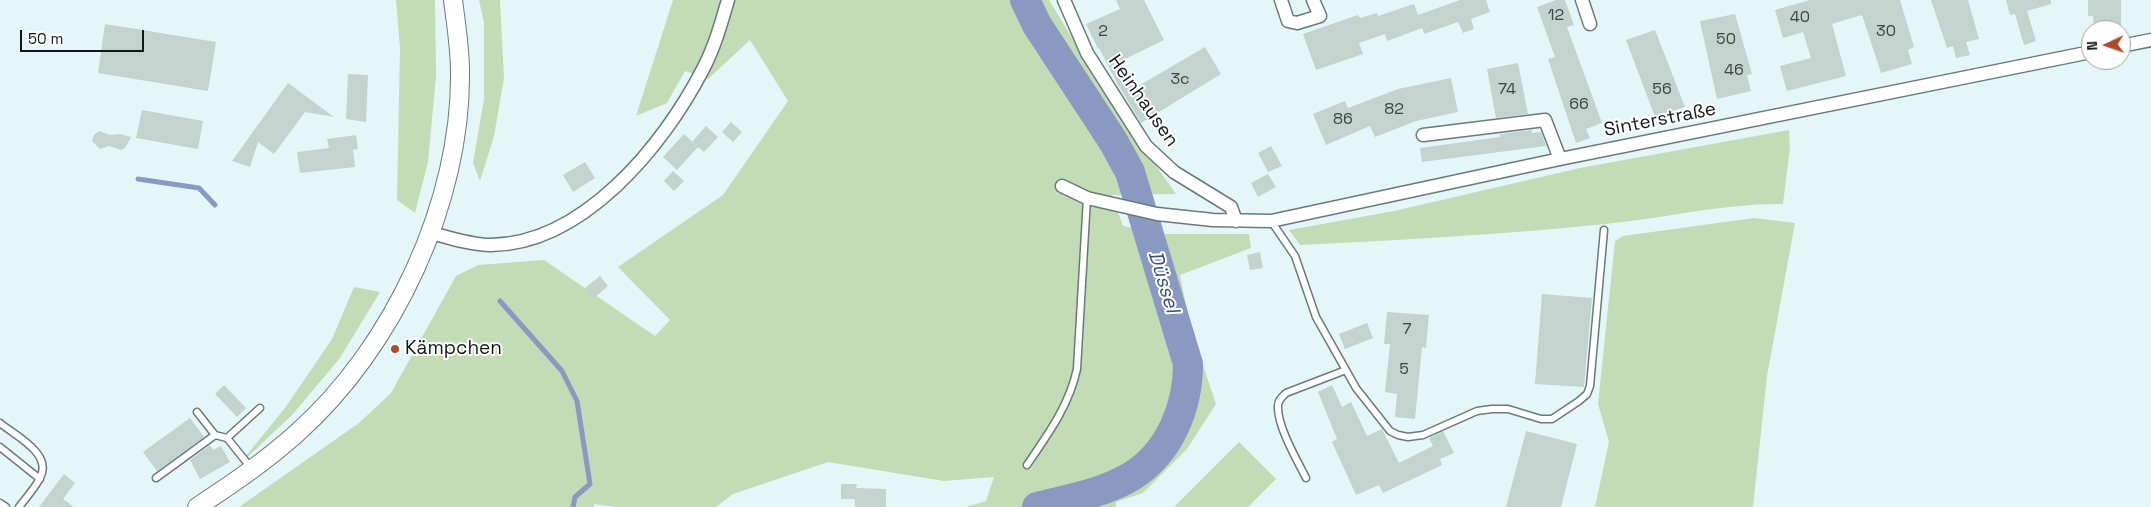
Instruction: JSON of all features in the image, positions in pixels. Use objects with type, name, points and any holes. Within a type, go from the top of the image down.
[{"type":"main road","points":[[197,507],[252,470],[298,432],[346,382],[384,329],[432,233],[447,175],[458,102],[460,72],[453,0]]},
{"type":"street","points":[[432,233],[490,245],[530,238],[554,230],[580,216],[620,181],[652,147],[683,105],[703,70],[728,0]]},
{"type":"street","name":"Heinhausen","points":[[1064,0],[1087,53],[1146,146],[1174,172],[1231,207],[1236,221]]},
{"type":"street","points":[[1281,0],[1288,20],[1298,24],[1320,16],[1313,0]]},
{"type":"street","points":[[1582,0],[1590,24]]},
{"type":"street","points":[[2131,44],[2151,40]]},
{"type":"street","name":"Sinterstraße","points":[[1236,221],[1271,220],[1302,216],[1560,159],[2081,54]]},
{"type":"street","points":[[1423,135],[1545,120],[1560,159]]},
{"type":"street","points":[[1062,186],[1087,198],[1118,207],[1157,214],[1236,221]]},
{"type":"lane","points":[[1027,465],[1058,420],[1073,386],[1077,369],[1087,198]]},
{"type":"lane","points":[[1271,220],[1295,256],[1316,317],[1356,388],[1384,424],[1398,436],[1408,437],[1423,435],[1468,415],[1492,409],[1508,409],[1541,420],[1552,419],[1587,394],[1590,386],[1604,230]]},
{"type":"lane","points":[[1306,478],[1280,420],[1278,407],[1280,399],[1286,393],[1346,370]]},
{"type":"lane","points":[[227,438],[260,408]]},
{"type":"lane","points":[[197,412],[215,435],[227,438],[252,470]]},
{"type":"lane","points":[[0,423],[41,456],[44,469],[40,479],[19,507]]},
{"type":"lane","points":[[156,478],[215,435]]},
{"type":"lane","points":[[0,447],[40,479]]},
{"type":"lane","points":[[0,502],[6,507]]},
{"type":"green space","points":[[396,0],[435,0],[436,76],[428,162],[415,213],[397,200],[400,48]]},
{"type":"green space","points":[[479,0],[500,0],[504,78],[494,136],[480,181],[473,163],[484,99],[484,23]]},
{"type":"green space","points":[[673,0],[1049,0],[1111,102],[1176,194],[1112,195],[1123,226],[1164,234],[1249,234],[1251,248],[1180,275],[1191,330],[1216,404],[1187,449],[1143,493],[1116,502],[1116,507],[966,507],[986,501],[994,477],[944,481],[828,462],[733,494],[716,507],[617,507],[594,504],[594,507],[239,507],[359,423],[391,393],[456,276],[478,265],[544,260],[655,336],[670,320],[618,267],[723,195],[788,101],[750,40],[708,79],[685,71],[667,103],[636,116]]},
{"type":"green space","points":[[1789,130],[1790,147],[1783,204],[1720,208],[1575,227],[1379,241],[1300,245],[1289,230],[1394,211],[1580,168]]},
{"type":"green space","points":[[1754,218],[1795,223],[1767,376],[1753,507],[1595,507],[1609,442],[1598,404],[1615,241],[1623,236]]},
{"type":"green space","points":[[354,287],[380,292],[340,358],[293,414],[237,467],[285,408],[332,339]]},
{"type":"green space","points":[[1239,442],[1276,479],[1248,507],[1174,507]]},
{"type":"building","points":[[1116,0],[1144,0],[1164,40],[1121,61],[1135,88],[1205,47],[1221,74],[1141,123],[1098,49],[1086,24],[1120,9]]},
{"type":"building","points":[[1460,0],[1486,0],[1490,12],[1471,19],[1474,29],[1463,33],[1458,22],[1424,34],[1422,28],[1387,41],[1385,34],[1359,43],[1363,54],[1316,70],[1303,34],[1358,15],[1360,18],[1377,13],[1378,16],[1414,4],[1418,15]]},
{"type":"building","points":[[1556,0],[1565,0],[1574,25],[1567,27],[1602,123],[1586,129],[1590,138],[1576,143],[1548,59],[1555,57],[1537,7]]},
{"type":"building","points":[[1810,0],[1900,0],[1914,47],[1908,50],[1912,64],[1881,73],[1862,15],[1832,24],[1846,76],[1787,91],[1780,66],[1811,58],[1803,32],[1783,38],[1775,10]]},
{"type":"building","points":[[1931,0],[1968,0],[1979,39],[1966,42],[1970,55],[1956,58],[1953,46],[1947,48]]},
{"type":"building","points":[[2006,0],[2051,0],[2051,4],[2027,11],[2036,41],[2024,45],[2015,14],[2010,15]]},
{"type":"building","points":[[2088,0],[2121,0],[2121,20],[2093,20],[2093,16],[2088,16]]},
{"type":"building","points":[[1735,14],[1752,74],[1747,75],[1751,91],[1717,99],[1700,21]]},
{"type":"building","points":[[105,24],[216,42],[208,91],[98,73]]},
{"type":"building","points":[[1655,30],[1685,107],[1655,117],[1626,40]]},
{"type":"building","points":[[1518,63],[1528,114],[1496,118],[1487,69]]},
{"type":"building","points":[[348,74],[368,75],[366,122],[346,119]]},
{"type":"building","points":[[1451,78],[1458,112],[1416,121],[1375,137],[1370,126],[1326,145],[1313,114],[1345,101],[1348,108],[1398,89]]},
{"type":"building","points":[[288,83],[334,117],[305,112],[274,154],[258,142],[250,167],[232,161]]},
{"type":"building","points":[[142,110],[203,121],[198,149],[136,138]]},
{"type":"building","points":[[731,122],[742,132],[733,142],[722,132]]},
{"type":"building","points":[[706,126],[718,137],[704,152],[692,142]]},
{"type":"building","points":[[1532,130],[1532,133],[1541,132],[1546,146],[1422,162],[1420,148],[1500,137],[1500,134]]},
{"type":"building","points":[[99,131],[110,135],[120,134],[131,137],[125,148],[121,150],[109,146],[100,149],[92,141],[94,135]]},
{"type":"building","points":[[684,134],[698,147],[677,170],[663,157]]},
{"type":"building","points":[[356,135],[358,149],[353,150],[355,167],[300,173],[297,152],[329,148],[327,139]]},
{"type":"building","points":[[1271,146],[1282,166],[1268,172],[1258,153]]},
{"type":"building","points":[[585,162],[595,178],[573,192],[563,175]]},
{"type":"building","points":[[673,171],[684,181],[674,191],[664,181]]},
{"type":"building","points":[[1268,174],[1276,187],[1258,197],[1251,183]]},
{"type":"building","points":[[1260,252],[1263,268],[1250,270],[1247,255]]},
{"type":"building","points":[[600,276],[608,286],[594,298],[585,288]]},
{"type":"building","points":[[1542,294],[1592,298],[1584,387],[1535,384]]},
{"type":"building","points":[[1387,312],[1429,315],[1426,348],[1422,347],[1415,419],[1395,417],[1397,394],[1385,392],[1390,344],[1384,344]]},
{"type":"building","points":[[1367,323],[1373,338],[1345,349],[1339,334]]},
{"type":"building","points":[[224,385],[246,408],[237,417],[215,394]]},
{"type":"building","points":[[1332,385],[1342,407],[1351,402],[1367,436],[1382,429],[1399,463],[1433,446],[1429,438],[1443,431],[1454,453],[1440,459],[1442,465],[1383,493],[1379,485],[1356,495],[1332,442],[1337,439],[1318,392]]},
{"type":"building","points":[[190,418],[204,437],[157,471],[143,452]]},
{"type":"building","points":[[1526,431],[1577,444],[1561,507],[1506,507]]},
{"type":"building","points":[[210,445],[213,450],[221,446],[230,462],[200,479],[190,460]]},
{"type":"building","points":[[64,474],[75,483],[63,499],[74,507],[39,507]]},
{"type":"building","points":[[841,484],[857,484],[856,488],[886,489],[886,507],[855,507],[855,499],[841,499]]},
{"type":"waterway","name":"Düssel","points":[[1025,0],[1037,25],[1113,141],[1130,172],[1188,364],[1185,396],[1174,427],[1157,454],[1145,466],[1132,476],[1110,487],[1037,507]]},
{"type":"waterway","points":[[138,179],[199,188],[215,205]]},
{"type":"waterway","points":[[500,301],[562,371],[577,401],[590,484],[575,497],[573,507]]},
{"type":"place","name":"Kämpchen","points":[[395,349]]}]
